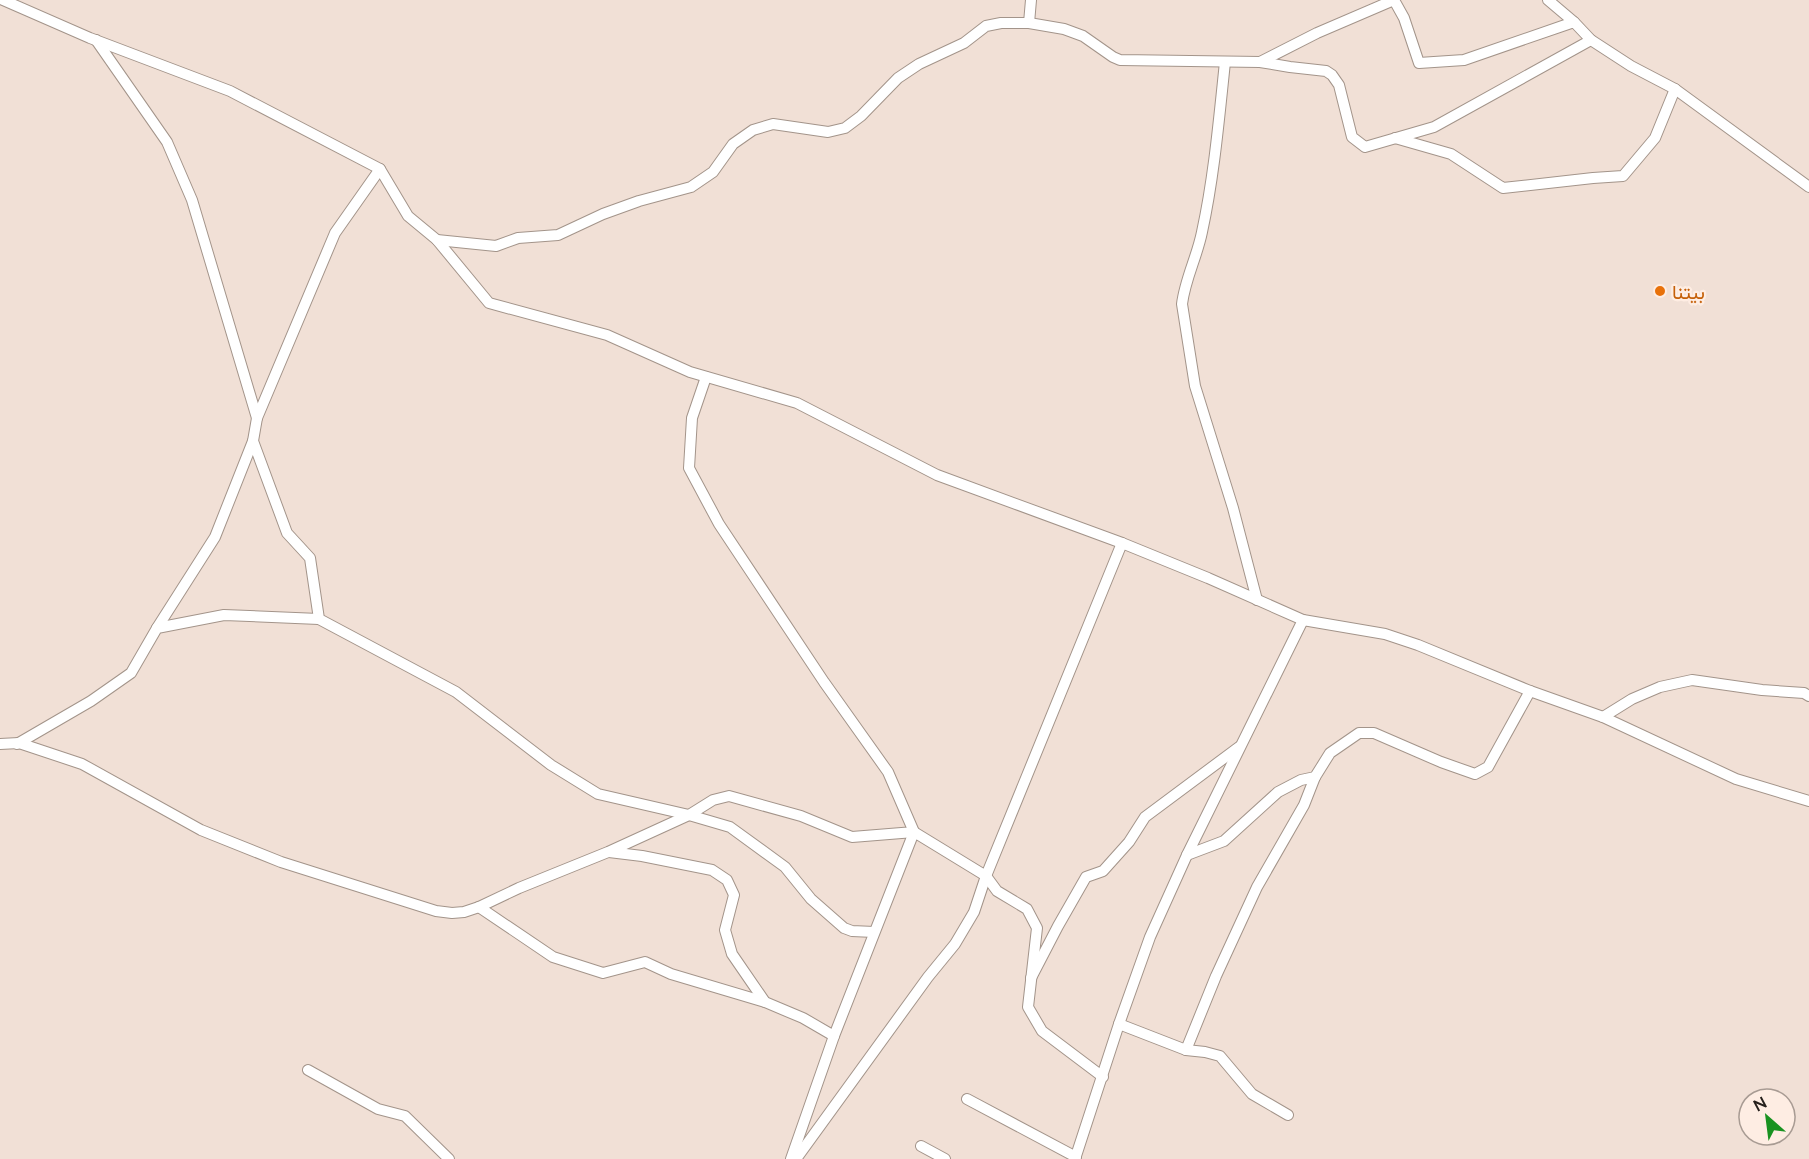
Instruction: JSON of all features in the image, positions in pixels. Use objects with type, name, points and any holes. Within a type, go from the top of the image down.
[{"type":"street","points":[[3,0],[96,40],[230,91],[380,169],[408,216],[437,240],[489,303],[607,335],[672,365],[796,403],[937,475],[1122,543],[1304,620],[1385,634],[1418,645],[1603,717],[1736,779],[1809,801]]},
{"type":"street","points":[[1029,23],[1031,0]]},
{"type":"street","points":[[1260,62],[1317,33],[1394,0],[1404,18],[1419,63],[1464,60],[1574,22]]},
{"type":"street","points":[[1548,0],[1591,40],[1631,66],[1675,89],[1809,187]]},
{"type":"street","points":[[437,240],[496,246],[518,238],[558,235],[630,204],[691,187],[713,172],[733,144],[753,130],[773,124],[828,132],[845,128],[861,116],[898,78],[919,64],[964,43],[986,26],[1001,23],[1029,23],[1064,28],[1083,36],[1120,60],[1260,62],[1326,71],[1339,85],[1352,137],[1365,147],[1434,127],[1591,40]]},
{"type":"street","points":[[96,40],[167,142],[192,200],[257,418]]},
{"type":"street","points":[[1224,62],[1217,134],[1202,230],[1182,304],[1195,386],[1257,600]]},
{"type":"street","points":[[1395,138],[1452,154],[1503,188],[1623,176],[1655,138],[1675,89]]},
{"type":"street","points":[[0,751],[19,743],[91,701],[131,673],[215,537],[253,441],[257,418],[335,233],[380,169]]},
{"type":"street","points":[[706,377],[692,418],[689,468],[719,524],[824,682],[888,772],[914,832],[986,876],[997,891],[1028,909],[1037,928],[1028,1007],[1042,1031],[1103,1077]]},
{"type":"street","points":[[253,441],[287,532],[310,558],[319,619]]},
{"type":"street","points":[[796,1159],[928,977],[955,944],[974,912],[986,876],[1122,543]]},
{"type":"street","points":[[158,628],[224,615],[319,619],[456,692],[551,765],[598,794],[730,827],[785,867],[811,899],[844,928],[852,932],[874,932]]},
{"type":"street","points":[[967,1099],[1076,1158],[1119,1024],[1150,938],[1187,855],[1304,620]]},
{"type":"street","points":[[1603,717],[1632,699],[1660,687],[1692,680],[1762,690],[1804,693],[1809,696]]},
{"type":"street","points":[[1186,1050],[1216,976],[1257,888],[1330,753],[1359,733],[1374,733],[1475,774],[1488,767],[1530,690]]},
{"type":"street","points":[[0,744],[19,743],[82,765],[201,830],[281,862],[436,911],[452,913],[479,907],[689,815],[713,800],[729,796],[801,816],[852,837],[914,832]]},
{"type":"street","points":[[1031,978],[1086,877],[1103,872],[1129,842],[1145,817],[1242,745]]},
{"type":"street","points":[[1187,855],[1224,841],[1278,792],[1301,780],[1315,777]]},
{"type":"street","points":[[791,1159],[834,1036],[914,832]]},
{"type":"street","points":[[608,852],[642,856],[712,870],[727,880],[734,895],[725,930],[732,954],[765,1002]]},
{"type":"street","points":[[479,907],[553,957],[603,973],[645,962],[671,974],[765,1002],[803,1018],[834,1036]]},
{"type":"street","points":[[1119,1024],[1186,1050],[1220,1056],[1252,1094],[1288,1115]]},
{"type":"street","points":[[308,1070],[378,1109],[405,1116],[449,1159]]},
{"type":"street","points":[[921,1146],[945,1159]]},
{"type":"place","name":"بيتنا","points":[[1660,291]]}]
